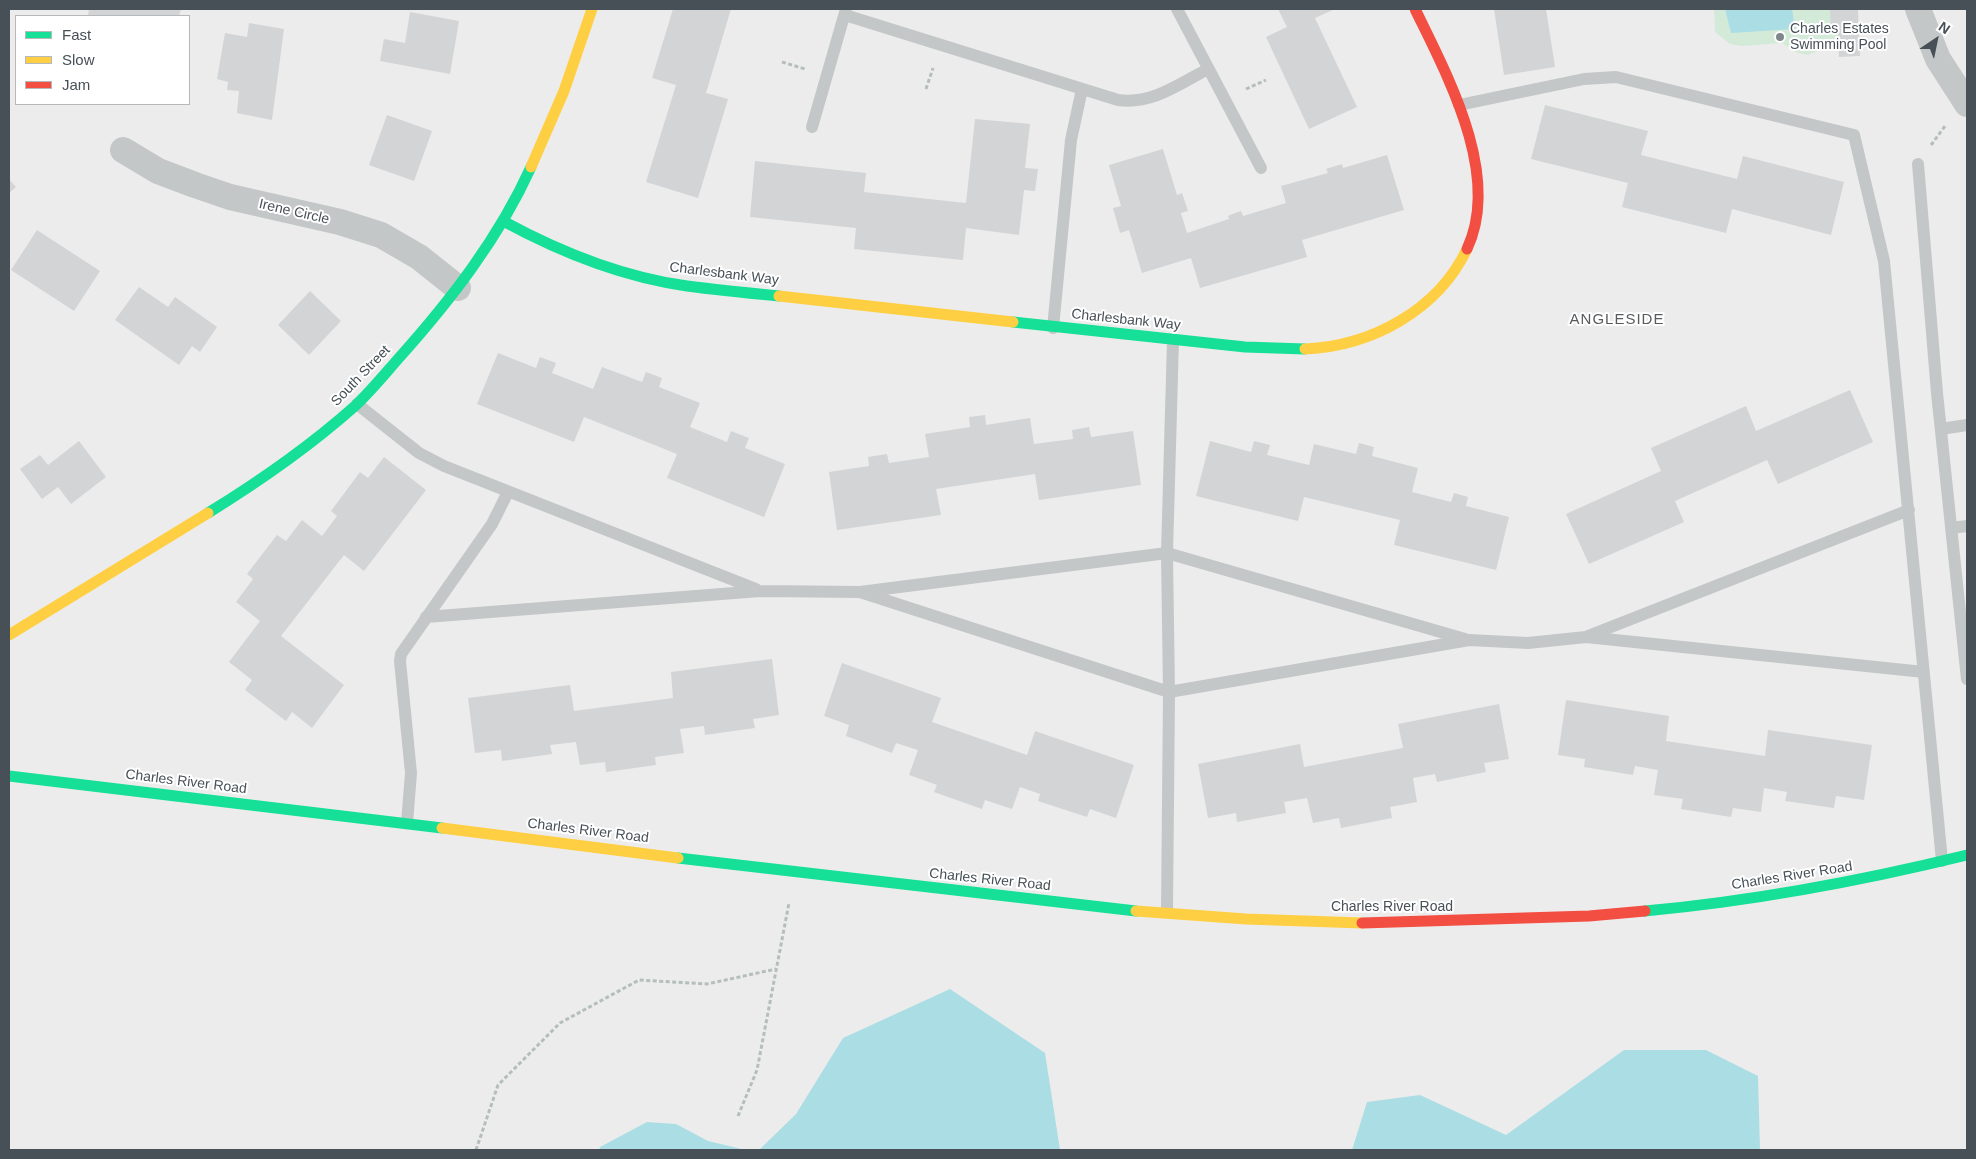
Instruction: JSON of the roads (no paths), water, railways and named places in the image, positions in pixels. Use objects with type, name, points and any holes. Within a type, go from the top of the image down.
[{"type":"street","name":"South Street","points":[[9,635],[251,486],[287,462],[357,404],[407,350],[458,288],[503,221],[529,171],[550,123],[572,70],[592,9]]},
{"type":"street","name":"Charlesbank Way","points":[[503,221],[572,256],[597,265],[651,280],[686,286],[1052,328],[1254,348],[1300,350],[1335,346],[1391,327],[1414,313],[1452,276],[1464,260],[1476,227],[1479,208],[1472,146],[1459,105],[1416,9]]},
{"type":"street","points":[[1918,9],[1938,59],[1966,102]]},
{"type":"street","name":"Irene Circle","points":[[123,150],[158,171],[230,197],[340,222],[381,235],[419,257],[458,288]]},
{"type":"street","name":"Charles River Road","points":[[9,776],[407,823],[795,873],[1106,908],[1167,911],[1246,919],[1382,924],[1588,916],[1690,908],[1869,879],[1967,855]]},
{"type":"lane","points":[[1177,9],[1261,168]]},
{"type":"lane","points":[[812,127],[845,12],[1118,100],[1133,102],[1146,100],[1208,69]]},
{"type":"lane","points":[[1459,105],[1584,79],[1616,77],[1854,135],[1884,261],[1942,861]]},
{"type":"lane","points":[[1052,328],[1072,140],[1082,89]]},
{"type":"lane","points":[[1918,164],[1941,429],[1964,627],[1967,679]]},
{"type":"lane","points":[[1167,911],[1169,692],[1167,553],[1173,340]]},
{"type":"lane","points":[[357,404],[431,460],[760,591]]},
{"type":"lane","points":[[1941,429],[1967,425]]},
{"type":"lane","points":[[407,823],[411,773],[400,661],[404,649],[492,524],[508,492]]},
{"type":"lane","points":[[1586,637],[1908,510]]},
{"type":"lane","points":[[1951,528],[1967,526]]},
{"type":"lane","points":[[426,617],[760,591],[860,592],[1167,553],[1469,640]]},
{"type":"lane","points":[[860,592],[1169,692],[1469,640],[1528,643],[1586,637],[1924,672]]},
{"type":"water","points":[[1725,9],[1792,9],[1795,29],[1731,33]]},
{"type":"water","points":[[950,989],[1045,1053],[1060,1150],[759,1150],[796,1114],[843,1038]]},
{"type":"water","points":[[1624,1050],[1706,1050],[1758,1076],[1760,1150],[1352,1150],[1367,1102],[1420,1095],[1506,1135]]},
{"type":"water","points":[[647,1122],[676,1124],[708,1141],[746,1150],[599,1150],[600,1147]]},
{"type":"place","name":"Charles Estates Swimming Pool","points":[[1780,37]]},
{"type":"district","name":"ANGLESIDE","points":[[1617,320]]}]
